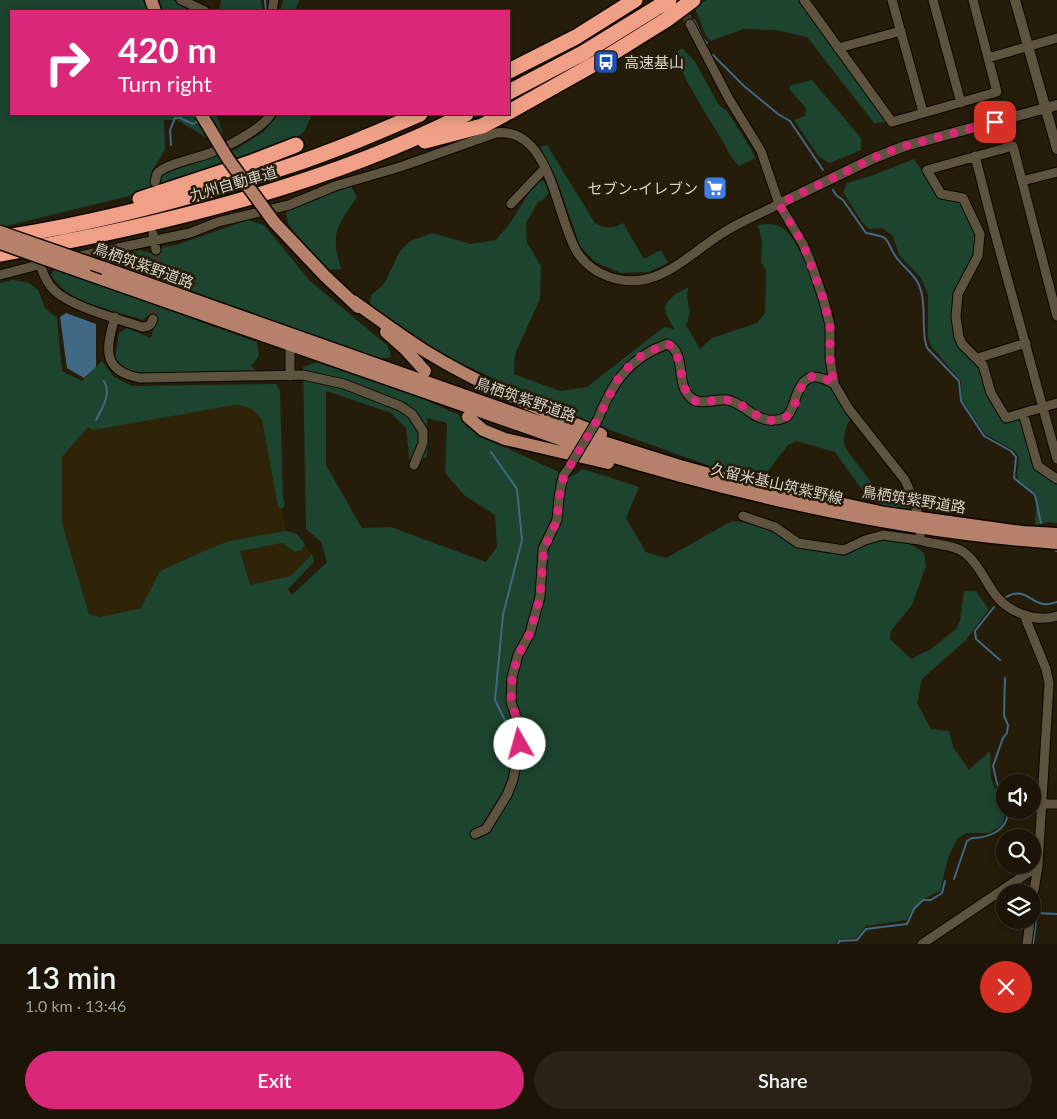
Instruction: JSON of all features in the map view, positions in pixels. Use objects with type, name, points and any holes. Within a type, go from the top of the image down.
[{"type":"highway","points":[[510,71],[576,36],[635,0]]},
{"type":"highway","points":[[510,91],[583,53],[669,0]]},
{"type":"highway","points":[[510,111],[605,58],[666,20],[693,0]]},
{"type":"highway","name":"九州自動車道","points":[[0,238],[34,233],[131,211],[286,167],[418,115]]},
{"type":"highway","name":"九州自動車道","points":[[0,254],[58,244],[187,214],[290,184],[376,154],[464,115]]},
{"type":"highway","points":[[376,154],[482,126],[503,115]]},
{"type":"highway","points":[[34,233],[252,162],[296,145]]},
{"type":"main road","points":[[203,115],[228,159],[274,222],[325,276],[406,349],[425,371]]},
{"type":"main road","name":"鳥栖筑紫野道路","points":[[0,232],[677,471],[698,481]]},
{"type":"main road","name":"鳥栖筑紫野道路","points":[[0,243],[594,451],[677,471],[885,513],[1022,532],[1057,534]]},
{"type":"main road","points":[[353,301],[425,351],[503,393],[562,419],[630,444],[677,471]]},
{"type":"main road","points":[[468,417],[483,430],[505,439],[626,468],[677,471]]},
{"type":"main road","name":"久留米基山筑紫野線","points":[[698,481],[820,510],[888,523],[947,532],[1057,543]]},
{"type":"street","points":[[181,0],[203,10]]},
{"type":"street","points":[[804,0],[892,122],[997,92],[972,0]]},
{"type":"street","points":[[892,0],[923,112]]},
{"type":"street","points":[[933,0],[961,103]]},
{"type":"street","points":[[1016,0],[1057,149]]},
{"type":"street","points":[[690,24],[729,99],[761,151],[779,204],[803,244],[823,298],[830,325],[830,358],[834,384],[849,410],[905,480],[917,512]]},
{"type":"street","points":[[838,48],[901,31]]},
{"type":"street","points":[[988,58],[1057,38]]},
{"type":"street","points":[[0,275],[40,264],[154,242],[190,233],[218,222],[288,205],[335,186],[400,167],[496,132],[505,132],[520,137],[532,146],[545,168],[577,252],[592,268],[612,278],[647,279],[666,272],[723,232],[891,151],[1057,105]]},
{"type":"street","points":[[155,182],[157,174],[167,167],[211,153],[230,144],[249,133],[270,115]]},
{"type":"street","points":[[1057,316],[1013,146],[927,170],[941,194],[963,198],[980,234],[978,256],[958,294],[956,317],[962,344],[983,365],[991,393],[1006,418],[1057,403]]},
{"type":"street","points":[[975,156],[1057,459]]},
{"type":"street","points":[[511,204],[545,168]]},
{"type":"street","points":[[1022,181],[1057,172]]},
{"type":"street","points":[[980,234],[994,230]]},
{"type":"street","points":[[40,264],[44,278],[54,291],[68,301],[142,327],[148,327],[153,319]]},
{"type":"street","points":[[115,318],[108,343],[108,353],[119,371],[128,376],[140,378],[290,376],[314,377],[344,384],[400,406],[412,414],[423,431],[423,443],[414,464]]},
{"type":"street","points":[[978,358],[1026,343]]},
{"type":"street","points":[[476,834],[486,829],[507,795],[513,780],[520,744],[519,725],[511,702],[512,677],[518,655],[530,633],[540,597],[544,549],[557,520],[564,476],[624,371],[642,355],[666,344],[673,346],[679,358],[681,376],[689,397],[694,401],[725,400],[735,402],[764,419],[770,420],[784,418],[791,412],[801,386],[807,380],[816,376],[823,377],[834,384]]},
{"type":"street","points":[[290,345],[290,376]]},
{"type":"street","points":[[1023,413],[1038,466],[1057,479]]},
{"type":"street","points":[[743,516],[775,527],[798,543],[844,550],[865,540],[883,535],[920,536],[933,544],[954,547],[966,554],[978,566],[997,598],[1024,615],[1038,619],[1050,619],[1057,616]]},
{"type":"street","points":[[1024,615],[1049,677],[1040,829]]},
{"type":"street","points":[[1042,804],[1057,804]]},
{"type":"street","points":[[922,944],[1026,874]]},
{"type":"street","points":[[1027,944],[1029,929]]},
{"type":"shaded area","points":[[235,405],[246,406],[255,411],[262,420],[278,507],[282,509],[286,531],[297,534],[312,554],[284,584],[247,591],[160,571],[141,608],[100,617],[89,614],[62,523],[62,457],[88,427],[94,430]]},
{"type":"green space","points":[[0,0],[159,0],[150,10],[10,10],[10,115],[216,115],[225,140],[217,144],[177,120],[164,120],[165,150],[152,171],[159,175],[237,149],[263,132],[278,115],[311,115],[304,132],[291,141],[245,160],[133,195],[6,226],[0,224]]},
{"type":"green space","points":[[159,0],[173,0],[189,10],[163,10]]},
{"type":"green space","points":[[221,0],[261,0],[262,10],[219,10]]},
{"type":"green space","points":[[283,0],[300,0],[295,10],[280,10]]},
{"type":"green space","points":[[706,0],[800,0],[887,122],[874,123],[807,37],[776,30],[744,29],[710,41],[706,36],[695,8]]},
{"type":"green space","points":[[682,48],[695,62],[719,105],[727,111],[755,158],[739,166],[730,155],[679,65],[675,54]]},
{"type":"green space","points":[[812,80],[861,138],[861,150],[830,163],[819,157],[794,120],[805,116],[806,108],[789,89],[791,85]]},
{"type":"green space","points":[[547,145],[595,223],[609,228],[623,223],[644,259],[661,250],[668,263],[649,272],[621,273],[595,262],[580,246],[557,180],[540,147]]},
{"type":"green space","points":[[914,159],[941,198],[961,201],[977,236],[975,255],[956,293],[959,341],[982,365],[1005,420],[1023,415],[1036,467],[1057,482],[1057,523],[1050,522],[1035,525],[1037,495],[1019,481],[1017,475],[1019,458],[1015,451],[985,434],[962,400],[961,381],[931,346],[928,337],[928,295],[921,278],[899,255],[893,236],[882,228],[869,229],[862,222],[843,192],[847,183],[871,176]]},
{"type":"green space","points":[[537,180],[544,181],[549,193],[538,202],[526,223],[527,243],[541,266],[540,299],[515,354],[514,374],[560,391],[587,387],[664,327],[674,329],[666,313],[666,304],[676,294],[689,287],[687,297],[689,314],[686,325],[700,349],[712,338],[757,323],[765,313],[766,271],[761,262],[762,241],[758,225],[770,224],[781,227],[796,244],[810,273],[820,304],[825,328],[827,364],[832,389],[852,417],[845,431],[845,447],[872,484],[886,493],[891,500],[897,503],[909,503],[911,512],[885,508],[865,494],[835,452],[796,441],[788,445],[768,471],[718,469],[588,422],[441,354],[370,306],[371,295],[384,284],[400,251],[410,241],[433,233],[470,244],[496,240],[510,223]]},
{"type":"green space","points":[[351,186],[357,197],[340,223],[336,238],[341,269],[330,270],[314,258],[288,224],[286,212]]},
{"type":"green space","points":[[248,220],[264,225],[310,281],[388,346],[391,357],[379,359],[186,290],[97,261],[140,250],[159,255],[162,247],[176,245]]},
{"type":"green space","points":[[55,269],[257,342],[259,356],[251,366],[257,371],[137,374],[123,368],[115,359],[119,333],[127,328],[151,338],[156,320],[149,315],[143,320],[79,299],[58,285],[51,275]]},
{"type":"green space","points":[[13,280],[29,283],[38,290],[45,308],[57,318],[62,371],[82,381],[102,361],[114,377],[132,386],[276,384],[280,390],[283,499],[285,502],[282,509],[278,507],[262,420],[256,413],[244,406],[235,405],[94,430],[88,427],[62,457],[62,523],[89,614],[100,617],[141,608],[160,571],[229,541],[286,531],[297,534],[305,544],[302,550],[295,552],[282,543],[240,551],[250,585],[291,576],[312,554],[314,562],[288,589],[292,595],[327,562],[321,542],[306,529],[303,367],[317,362],[423,399],[459,415],[476,434],[570,477],[583,469],[639,487],[626,518],[646,552],[666,558],[732,521],[753,524],[777,534],[800,547],[844,555],[879,540],[900,541],[914,546],[924,553],[926,566],[912,605],[891,631],[890,639],[911,659],[931,649],[956,629],[960,621],[964,591],[976,591],[989,609],[966,640],[922,679],[917,703],[931,729],[949,731],[953,747],[969,770],[990,751],[991,778],[996,790],[996,819],[1004,819],[1002,825],[989,833],[966,833],[957,839],[948,858],[940,891],[916,906],[907,920],[866,926],[856,938],[837,940],[835,944],[0,944],[0,283]],"holes":[[[326,391],[391,413],[406,428],[410,464],[427,457],[427,418],[447,423],[445,473],[464,495],[495,515],[497,547],[486,562],[391,527],[362,528],[326,465]]]},
{"type":"water","points":[[66,313],[96,324],[96,367],[84,378],[67,368],[60,317]]},
{"type":"waterway","points":[[265,0],[266,10]]},
{"type":"waterway","points":[[694,20],[703,39],[707,43]]},
{"type":"waterway","points":[[713,55],[744,86],[778,114],[790,121],[823,170]]},
{"type":"waterway","points":[[171,145],[170,130],[175,118],[180,118],[193,124],[200,120]]},
{"type":"waterway","points":[[833,190],[843,200],[866,233],[886,239],[896,257],[916,279],[923,299],[924,333],[927,348],[959,381],[961,401],[984,436],[1011,451],[1016,457],[1014,478],[1035,495],[1041,523]]},
{"type":"waterway","points":[[96,420],[107,396],[104,381]]},
{"type":"waterway","points":[[491,452],[517,489],[522,540],[503,615],[495,700],[513,737]]},
{"type":"waterway","points":[[1006,597],[1020,594],[1042,604],[1057,602]]},
{"type":"waterway","points":[[994,607],[975,631],[976,639],[1000,660]]},
{"type":"waterway","points":[[996,779],[993,766],[1003,738],[1007,733],[1008,725],[1004,716],[1005,678]]},
{"type":"waterway","points":[[954,879],[967,841],[997,832],[1006,819]]},
{"type":"waterway","points":[[838,944],[839,941],[857,940],[866,929],[907,924],[914,909],[923,900],[931,900],[942,893],[945,881]]},
{"type":"waterway","points":[[1033,944],[1037,913],[1057,914]]},
{"type":"tunnel","points":[[678,0],[690,24]]},
{"type":"tunnel","points":[[153,319],[156,250]]},
{"type":"place","name":"高速基山","points":[[606,62]]},
{"type":"place","name":"セブン-イレブン","points":[[715,188]]},
{"type":"route","points":[[520,744],[519,725],[511,702],[512,677],[518,655],[530,633],[540,597],[544,549],[557,520],[564,476],[624,371],[642,355],[666,344],[673,346],[679,358],[681,376],[686,392],[694,401],[725,400],[735,402],[764,419],[784,418],[791,412],[801,386],[807,380],[816,376],[823,377],[834,384],[830,358],[830,325],[823,298],[803,244],[779,204],[884,153],[995,122]]}]
